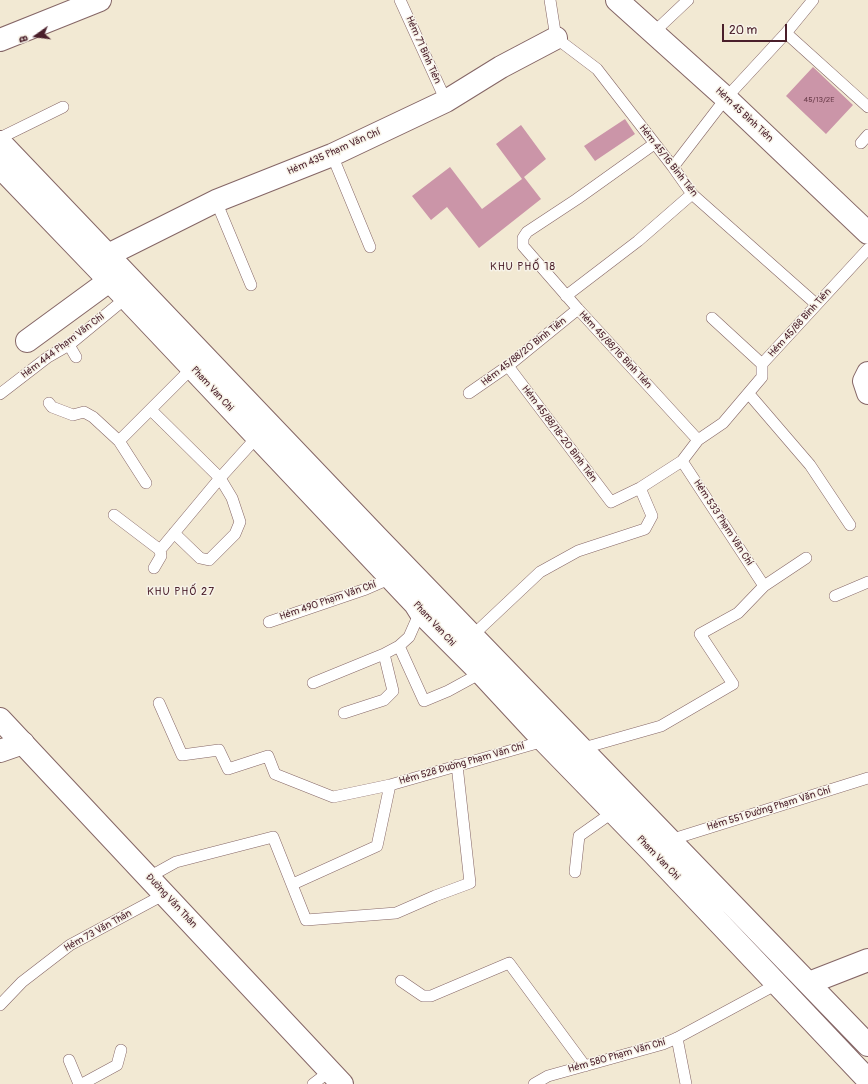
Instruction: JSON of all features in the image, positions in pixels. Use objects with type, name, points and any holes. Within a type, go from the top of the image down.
[{"type":"main road","points":[[0,40],[100,0]]},
{"type":"main road","name":"Hẻm 45 Bình Tiên","points":[[617,0],[726,98],[868,233]]},
{"type":"main road","name":"Hẻm 435 Phạm Văn Chí","points":[[108,255],[216,201],[332,155],[446,100],[500,67],[556,38]]},
{"type":"main road","name":"Pham Van Chi","points":[[0,142],[108,255],[396,571],[420,612],[652,852],[868,1080]]},
{"type":"main road","name":"Pham Van Chi","points":[[0,167],[257,437],[396,571],[472,636],[868,1045]]},
{"type":"main road","points":[[27,341],[109,281]]},
{"type":"main road","name":"Đường Văn Thân","points":[[0,719],[165,894],[328,1080]]},
{"type":"main road","points":[[0,751],[23,744]]},
{"type":"main road","points":[[652,852],[670,840]]},
{"type":"main road","points":[[809,983],[868,960]]},
{"type":"lane","name":"Hẻm 71 Bình Tiên","points":[[400,0],[446,100]]},
{"type":"lane","points":[[550,0],[556,38]]},
{"type":"lane","points":[[653,33],[688,0]]},
{"type":"lane","points":[[673,167],[726,98],[813,0]]},
{"type":"lane","points":[[786,32],[868,107]]},
{"type":"lane","name":"Hẻm 45/16 Bình Tiên","points":[[556,38],[597,69],[673,167],[692,194],[816,304]]},
{"type":"lane","points":[[0,138],[63,107]]},
{"type":"lane","name":"Hẻm 45/88/16 Bình Tiên","points":[[654,144],[577,199],[527,232],[523,238],[523,246],[566,296],[698,440]]},
{"type":"lane","points":[[332,155],[370,247]]},
{"type":"lane","points":[[566,296],[638,241],[692,194]]},
{"type":"lane","points":[[216,201],[251,285]]},
{"type":"lane","name":"Hẻm 45/88 Bình Tiên","points":[[611,502],[640,488],[682,460],[698,440],[723,423],[762,377],[762,364],[868,249]]},
{"type":"lane","name":"Hẻm 444 Phạm Văn Chí","points":[[0,394],[48,357],[69,345],[126,298]]},
{"type":"lane","name":"Hẻm 45/88/20 Bình Tiên","points":[[469,393],[508,366],[578,309]]},
{"type":"lane","points":[[712,318],[762,364]]},
{"type":"lane","points":[[69,345],[76,357]]},
{"type":"lane","name":"Hẻm 45/88/18-20 Bình Tiên","points":[[508,366],[611,502]]},
{"type":"lane","points":[[119,441],[192,368]]},
{"type":"lane","points":[[749,394],[810,465],[850,525]]},
{"type":"lane","points":[[49,403],[52,407],[73,415],[84,412],[93,418],[119,441],[146,483]]},
{"type":"lane","points":[[150,410],[220,478],[232,498],[240,522],[235,534],[209,560],[200,558],[174,533]]},
{"type":"lane","points":[[160,550],[220,478],[257,437]]},
{"type":"lane","name":"Hẻm 533 Phạm Văn Chí","points":[[682,460],[764,586]]},
{"type":"lane","points":[[472,636],[540,572],[578,551],[645,529],[652,516],[640,488]]},
{"type":"lane","points":[[114,515],[160,550],[162,556],[154,568]]},
{"type":"lane","points":[[580,749],[661,726],[734,684],[700,634],[738,613],[764,586],[806,558]]},
{"type":"lane","name":"Hẻm 490 Phạm Văn Chí","points":[[269,622],[366,589],[396,571]]},
{"type":"lane","points":[[835,596],[868,582]]},
{"type":"lane","points":[[313,683],[384,654],[399,646],[409,637],[420,612]]},
{"type":"lane","points":[[399,646],[424,701],[448,691],[481,674]]},
{"type":"lane","points":[[344,713],[384,700],[393,691],[384,654]]},
{"type":"lane","points":[[159,703],[182,755],[219,750],[228,769],[268,756],[275,774],[333,797],[390,785]]},
{"type":"lane","name":"Hẻm 528 Đường Phạm Văn Chí","points":[[293,884],[377,846],[390,785],[457,764],[544,742]]},
{"type":"lane","points":[[149,877],[176,862],[273,837],[293,884],[306,920],[396,913],[470,883],[457,764]]},
{"type":"lane","name":"Hẻm 551 Đường Phạm Văn Chí","points":[[670,840],[868,778]]},
{"type":"lane","points":[[575,872],[579,836],[613,812]]},
{"type":"lane","name":"Hẻm 73 Văn Thân","points":[[0,1005],[22,982],[70,945],[165,894]]},
{"type":"lane","points":[[401,981],[423,996],[431,996],[508,963],[585,1066]]},
{"type":"lane","name":"Hẻm 580 Phạm Văn Chí","points":[[534,1084],[548,1076],[663,1044],[677,1038],[777,984]]},
{"type":"lane","name":"Hẻm 580 Phạm Văn Chí","points":[[677,1038],[686,1084]]},
{"type":"lane","points":[[69,1060],[81,1084],[117,1066],[121,1050]]},
{"type":"building","points":[[813,67],[853,105],[826,134],[786,96]]},
{"type":"building","points":[[625,119],[635,134],[595,161],[584,146]]},
{"type":"building","points":[[521,125],[546,159],[524,177],[541,199],[479,248],[447,207],[431,220],[412,196],[450,167],[482,209],[522,179],[496,144]]},
{"type":"district","name":"KHU PHỐ 18","points":[[523,267]]},
{"type":"district","name":"KHU PHỐ 27","points":[[181,592]]}]
